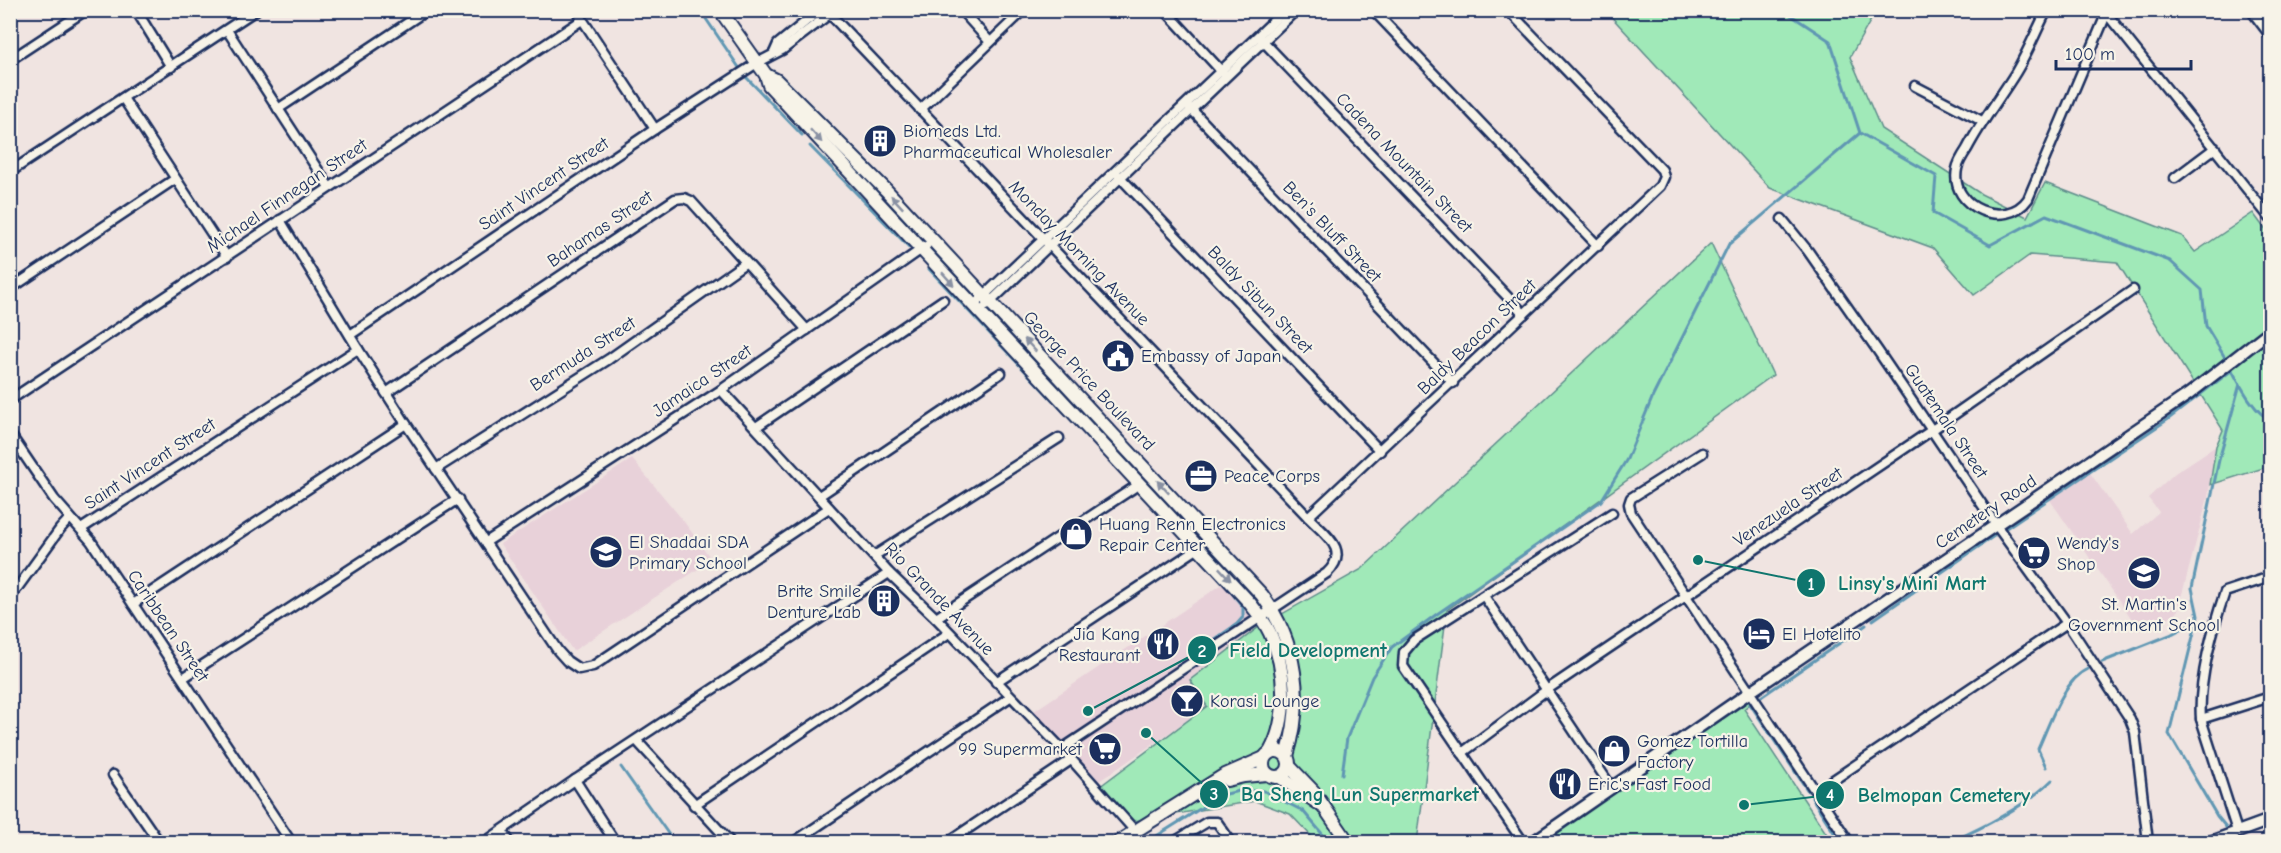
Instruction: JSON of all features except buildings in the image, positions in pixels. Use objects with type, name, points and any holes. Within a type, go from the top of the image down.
[{"type":"main road","name":"George Price Boulevard","points":[[720,10],[766,75],[769,84],[976,309],[1241,591],[1260,617],[1274,644],[1288,682],[1279,730],[1267,755]]},
{"type":"main road","name":"George Price Boulevard","points":[[766,75],[776,80],[932,240],[1258,590],[1272,609],[1289,643],[1288,682],[1294,723],[1288,761]]},
{"type":"main road","points":[[1095,435],[1106,426]]},
{"type":"main road","points":[[1118,843],[1229,772],[1280,751],[1313,791],[1348,843]]},
{"type":"main road","points":[[1267,755],[1263,767],[1267,774]]},
{"type":"main road","points":[[1280,777],[1286,773],[1288,761]]},
{"type":"main road","points":[[1214,783],[1244,776],[1267,774],[1280,777],[1324,807]]},
{"type":"street","points":[[10,60],[86,10]]},
{"type":"street","points":[[136,10],[171,67]]},
{"type":"street","points":[[10,172],[256,10]]},
{"type":"street","points":[[278,109],[427,10]]},
{"type":"street","points":[[576,10],[654,129]]},
{"type":"street","points":[[774,53],[778,44],[820,10]]},
{"type":"street","points":[[961,10],[990,42]]},
{"type":"street","points":[[920,110],[1024,10]]},
{"type":"street","points":[[1165,10],[1224,74]]},
{"type":"street","points":[[1262,39],[1286,10]]},
{"type":"street","points":[[976,309],[1224,74],[1296,10]]},
{"type":"street","points":[[1373,10],[1598,246]]},
{"type":"street","name":"Baldy Beacon Street","points":[[1308,517],[1598,246],[1660,186],[1664,177],[1662,170],[1508,10]]},
{"type":"street","points":[[2047,10],[2024,58],[1982,121],[1957,168],[1956,180],[1960,195],[1985,212],[2000,215],[2021,208],[2028,199],[2108,12],[2271,218]]},
{"type":"street","points":[[2251,10],[2271,35]]},
{"type":"street","name":"Saint Vincent Street","points":[[350,335],[654,129],[757,63],[782,50],[830,12]]},
{"type":"street","name":"Monday Morning Avenue","points":[[830,12],[1046,243],[1335,545],[1338,552],[1335,565],[1272,609]]},
{"type":"street","name":"Michael Finnegan Street","points":[[10,400],[582,20]]},
{"type":"street","points":[[226,30],[329,187]]},
{"type":"street","name":"Cadena Mountain Street","points":[[1262,39],[1524,314]]},
{"type":"street","points":[[1915,86],[1982,121]]},
{"type":"street","points":[[123,99],[227,257]]},
{"type":"street","name":"Ben's Bluff Street","points":[[1190,108],[1453,383]]},
{"type":"street","points":[[2175,178],[2215,148]]},
{"type":"street","name":"Baldy Sibun Street","points":[[1118,175],[1380,451]]},
{"type":"street","points":[[10,289],[175,178]]},
{"type":"street","name":"Bahamas Street","points":[[386,393],[675,199],[684,198],[691,201],[807,330]]},
{"type":"street","name":"Guatemala Street","points":[[1782,219],[1808,251],[1996,525],[2067,623],[2133,725],[2148,843]]},
{"type":"street","points":[[280,220],[406,424],[558,651],[579,669],[593,666],[829,508]]},
{"type":"street","name":"Jamaica Street","points":[[486,542],[721,390],[922,250],[932,240]]},
{"type":"street","name":"Bermuda Street","points":[[436,469],[609,359],[746,263]]},
{"type":"street","name":"Venezuela Street","points":[[1462,753],[1548,689],[1932,430],[2133,290]]},
{"type":"street","points":[[756,427],[944,300]]},
{"type":"street","name":"Cemetery Road","points":[[1533,843],[1750,692],[2189,394],[2271,331]]},
{"type":"street","name":"Saint Vincent Street","points":[[81,529],[358,348]]},
{"type":"street","points":[[819,496],[1001,374]]},
{"type":"street","name":"Rio Grande Avenue","points":[[721,390],[889,573],[936,618],[1062,750],[1135,831]]},
{"type":"street","points":[[133,604],[406,424]]},
{"type":"street","name":"Caribbean Street","points":[[10,434],[54,499],[81,529],[133,604],[291,843]]},
{"type":"street","points":[[874,556],[1059,438]]},
{"type":"street","points":[[1701,453],[1631,498],[1629,504],[1631,513],[1817,792],[1848,843]]},
{"type":"street","points":[[936,618],[1138,485]]},
{"type":"street","points":[[183,678],[458,499]]},
{"type":"street","points":[[1523,843],[1403,666],[1404,652],[1414,640],[1612,513]]},
{"type":"street","points":[[10,598],[70,518]]},
{"type":"street","points":[[996,682],[1200,547]]},
{"type":"street","points":[[485,843],[575,780],[889,573]]},
{"type":"street","points":[[2237,831],[2201,719],[2200,707],[2216,618],[2225,592],[2271,577]]},
{"type":"street","points":[[1484,596],[1612,788]]},
{"type":"street","points":[[1062,750],[1272,609]]},
{"type":"street","points":[[1817,792],[2067,623]]},
{"type":"street","points":[[694,805],[949,633]]},
{"type":"street","points":[[794,843],[1010,697]]},
{"type":"street","points":[[2201,719],[2271,697]]},
{"type":"street","points":[[637,741],[730,843]]},
{"type":"street","points":[[948,843],[1071,760]]},
{"type":"street","points":[[113,775],[159,843]]},
{"type":"street","points":[[575,780],[615,843]]},
{"type":"street","points":[[2210,843],[2271,820]]},
{"type":"street","points":[[1174,843],[1207,822],[1217,822],[1231,843]]},
{"type":"street","points":[[502,831],[510,843]]},
{"type":"shaded area","name":"St. Martin's Government School","points":[[2216,446],[2208,497],[2177,613],[2148,627],[2136,625],[2048,497],[2088,470],[2133,534],[2159,512],[2148,498],[2175,473]]},
{"type":"shaded area","name":"El Shaddai SDA Primary School","points":[[632,459],[682,519],[712,560],[573,651],[500,544]]},
{"type":"shaded area","points":[[1224,583],[1259,627],[1190,679],[1208,706],[1092,786],[1028,715]]},
{"type":"green space","points":[[1606,11],[1876,11],[1850,57],[1881,129],[1981,194],[2027,217],[2045,183],[2182,236],[2195,252],[2253,213],[2270,236],[2270,466],[2210,485],[2216,446],[2223,430],[2117,262],[2030,255],[1974,295],[1933,248],[1770,188]]},
{"type":"green space","points":[[1711,243],[1773,375],[1447,610],[1417,842],[1317,842],[1290,814],[1255,801],[1134,821],[1099,787],[1207,706],[1190,680],[1259,627],[1362,569]]},
{"type":"green space","points":[[1749,694],[1755,700],[1744,709],[1832,842],[1523,842]]},
{"type":"waterway","points":[[700,10],[740,69]]},
{"type":"waterway","points":[[1783,10],[1830,41],[1860,133],[1936,176],[1933,213],[1990,245],[2046,215],[2170,261],[2202,290],[2206,326],[2227,361]]},
{"type":"waterway","points":[[746,77],[802,135]]},
{"type":"waterway","points":[[1342,774],[1347,738],[1372,677],[1392,647],[1601,501],[1627,459],[1653,396],[1729,244],[1860,133]]},
{"type":"waterway","points":[[810,146],[909,247]]},
{"type":"waterway","points":[[929,269],[1144,497]]},
{"type":"waterway","points":[[2230,367],[2258,411],[2270,419]]},
{"type":"waterway","points":[[2006,528],[2167,420],[2232,370]]},
{"type":"waterway","points":[[2226,827],[2217,816],[2169,734],[2198,616],[2192,588],[2219,460],[2240,384]]},
{"type":"waterway","points":[[1873,620],[1994,536]]},
{"type":"waterway","points":[[1211,642],[1237,624],[1243,617],[1243,607],[1228,588]]},
{"type":"waterway","points":[[2102,662],[2170,635],[2196,621]]},
{"type":"waterway","points":[[1761,697],[1866,625]]},
{"type":"waterway","points":[[2046,767],[2038,749],[2065,692],[2079,674],[2088,669]]},
{"type":"waterway","points":[[1750,704],[1808,791]]},
{"type":"waterway","points":[[621,767],[674,842]]},
{"type":"waterway","points":[[1950,842],[2017,807],[2052,780]]},
{"type":"waterway","points":[[1147,842],[1222,795],[1239,791],[1264,791],[1303,811],[1329,842]]},
{"type":"waterway","points":[[1812,798],[1840,842]]},
{"type":"place","name":"Biomeds Ltd. Pharmaceutical Wholesaler","points":[[880,141]]},
{"type":"place","name":"Embassy of Japan","points":[[1118,356]]},
{"type":"place","name":"Peace Corps","points":[[1201,476]]},
{"type":"place","name":"Huang Renn Electronics Repair Center","points":[[1076,534]]},
{"type":"place","name":"El Shaddai SDA Primary School","points":[[606,552]]},
{"type":"place","name":"Wendy's Shop","points":[[2034,553]]},
{"type":"place","name":"Linsy's Mini Mart","points":[[1698,560]]},
{"type":"place","name":"St. Martin's Government School","points":[[2144,573]]},
{"type":"place","name":"Brite Smile Denture Lab","points":[[884,601]]},
{"type":"place","name":"El Hotelito","points":[[1759,634]]},
{"type":"place","name":"Jia Kang Restaurant","points":[[1163,644]]},
{"type":"place","name":"Korasi Lounge","points":[[1187,701]]},
{"type":"place","name":"Field Development","points":[[1088,711]]},
{"type":"place","name":"Ba Sheng Lun Supermarket","points":[[1146,733]]},
{"type":"place","name":"99 Supermarket","points":[[1105,749]]},
{"type":"place","name":"Gomez Tortilla Factory","points":[[1614,751]]},
{"type":"place","name":"Eric's Fast Food","points":[[1565,784]]},
{"type":"place","name":"Belmopan Cemetery","points":[[1744,805]]}]
